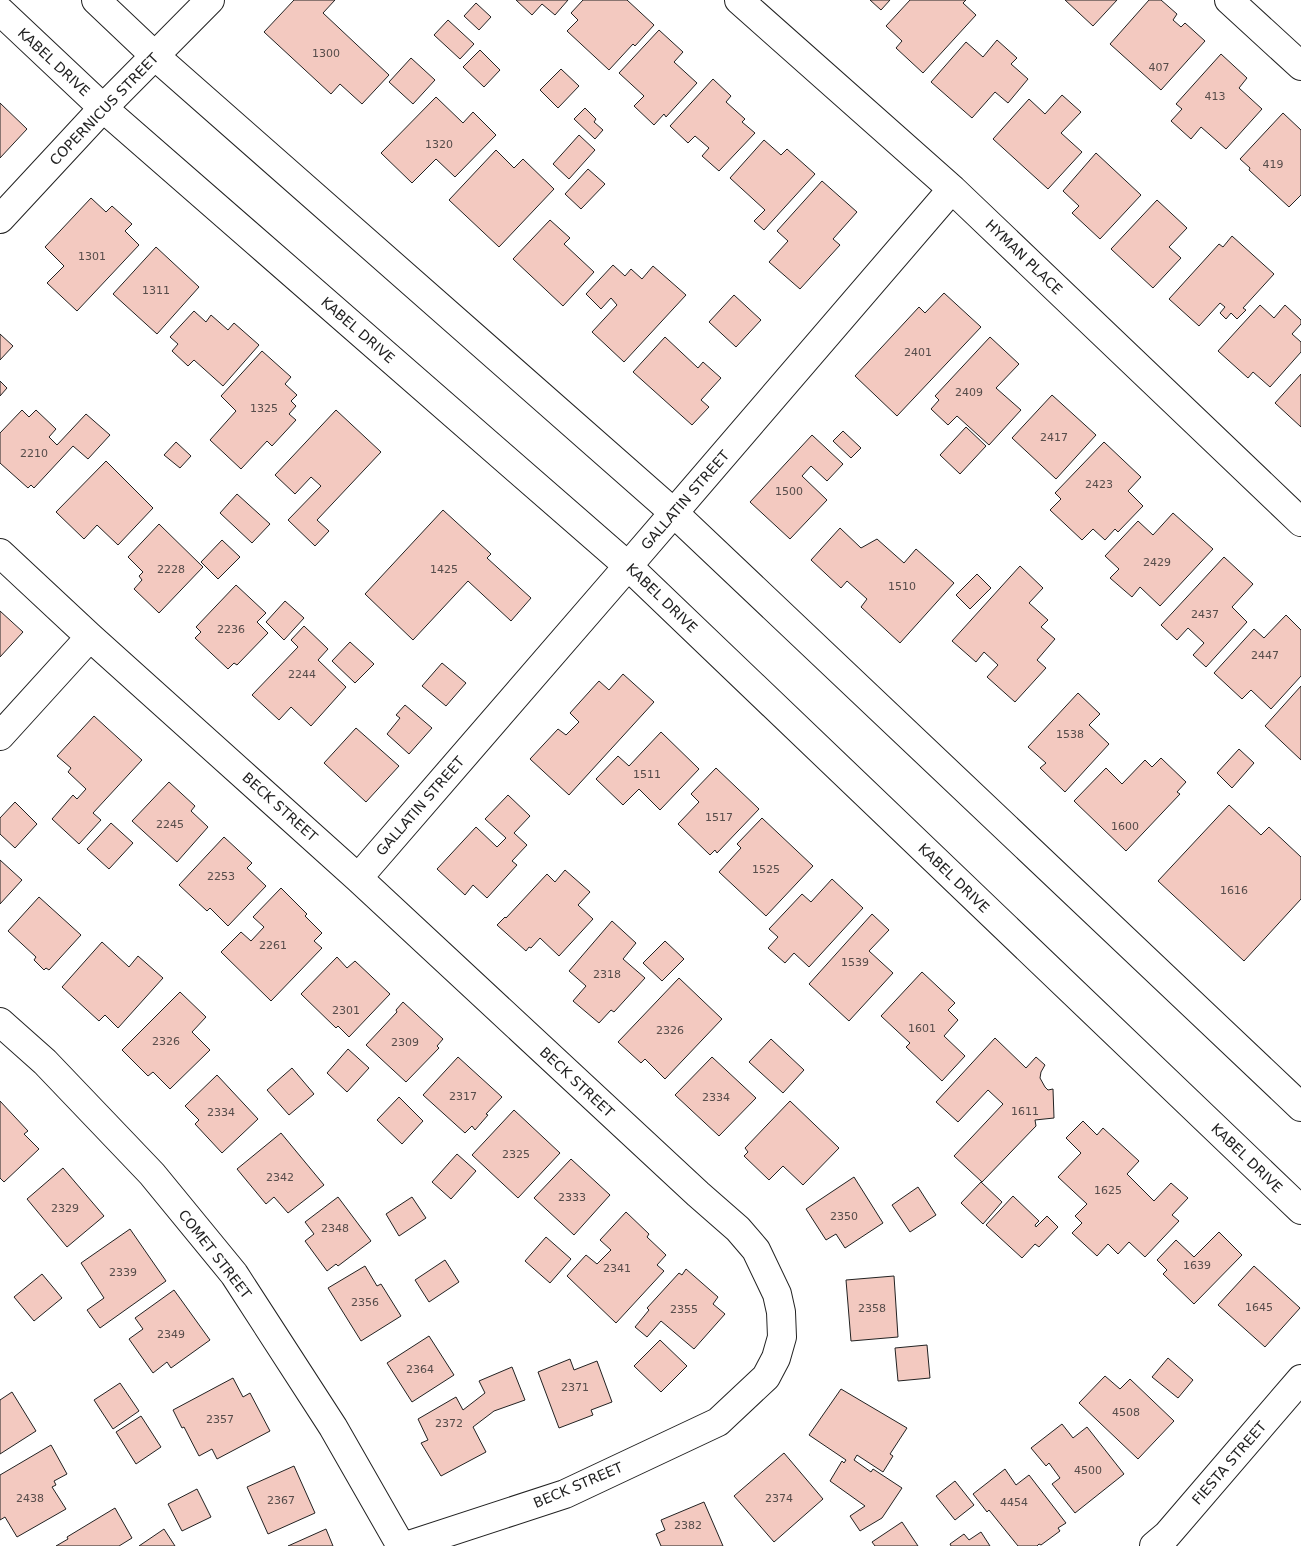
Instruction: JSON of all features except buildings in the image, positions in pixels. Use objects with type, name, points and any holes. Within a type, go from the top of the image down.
[{"type":"street","points":[[96,0],[155,56],[674,512],[1301,1107]]},
{"type":"street","name":"COPERNICUS STREET","points":[[0,219],[103,108],[210,0]]},
{"type":"street","name":"HYMAN PLACE","points":[[739,0],[952,189],[1301,522]]},
{"type":"street","points":[[1229,0],[1301,66]]},
{"type":"street","name":"KABEL DRIVE","points":[[0,11],[103,108],[628,566],[1301,1210]]},
{"type":"street","name":"GALLATIN STREET","points":[[358,878],[952,189]]},
{"type":"street","name":"BECK STREET","points":[[0,553],[90,637],[358,878],[738,1229],[756,1250],[777,1294],[781,1312],[782,1337],[776,1358],[766,1377],[718,1422],[564,1494],[406,1546]]},
{"type":"street","points":[[0,736],[90,637]]},
{"type":"street","name":"COMET STREET","points":[[0,1022],[45,1062],[152,1174],[234,1274],[333,1428],[401,1546]]},
{"type":"street","name":"FIESTA STREET","points":[[1154,1546],[1167,1535],[1301,1379]]}]
